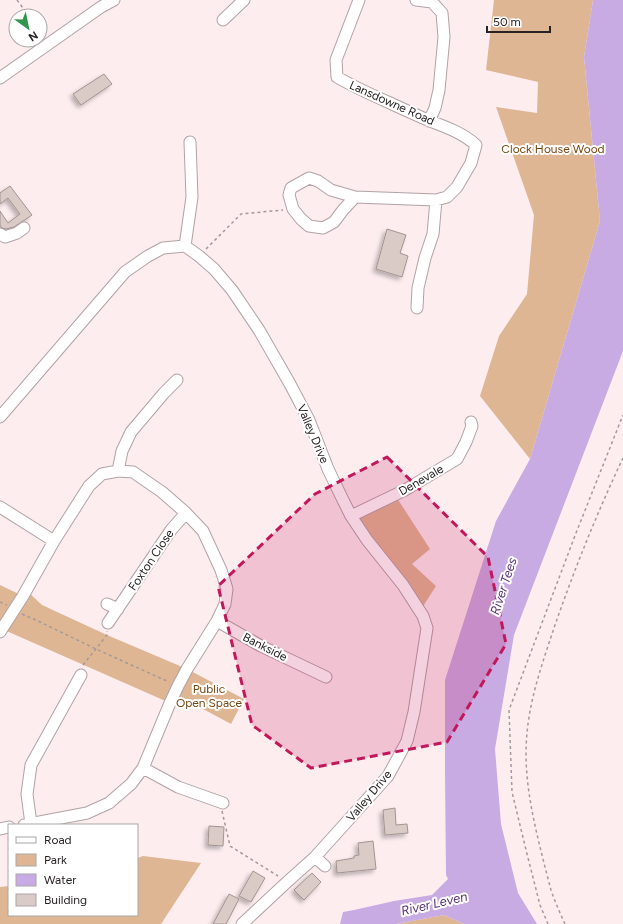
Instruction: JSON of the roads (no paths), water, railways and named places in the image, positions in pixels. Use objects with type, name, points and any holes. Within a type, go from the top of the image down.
[{"type":"street","points":[[0,78],[114,0]]},
{"type":"street","points":[[222,20],[244,0]]},
{"type":"street","name":"Lansdowne Road","points":[[358,0],[336,60],[337,77],[348,84],[429,121],[448,128],[476,145],[471,163],[457,187],[446,197],[436,200]]},
{"type":"street","points":[[416,0],[432,2],[442,14],[444,37],[439,90],[435,108],[429,121]]},
{"type":"street","points":[[0,417],[125,272],[148,256],[163,248],[185,246],[192,197],[187,146]]},
{"type":"street","points":[[355,197],[334,222],[323,228],[309,226],[301,219],[293,209],[289,195],[291,188],[309,178],[318,181],[331,190],[355,197],[436,200],[433,234],[425,258],[418,288],[420,305]]},
{"type":"street","points":[[0,234],[5,237],[17,233],[24,228]]},
{"type":"street","name":"Valley Drive","points":[[185,246],[214,269],[232,290],[259,330],[309,420],[328,469],[352,516],[367,540],[423,616],[426,628],[414,712],[407,741],[388,776],[316,857],[242,924]]},
{"type":"street","points":[[118,471],[122,451],[131,432],[160,389],[177,380]]},
{"type":"street","name":"Denevale","points":[[352,516],[405,490],[457,459],[466,442],[469,423]]},
{"type":"street","points":[[2,626],[14,610],[54,541],[89,486],[102,474],[118,471],[133,472],[162,492],[186,513],[203,532],[221,570],[227,589],[225,604],[217,621],[178,686],[143,768],[131,784],[109,803],[87,813],[28,824],[27,794],[31,765],[70,685],[81,675]]},
{"type":"street","points":[[0,507],[54,541]]},
{"type":"street","name":"Foxton Close","points":[[108,623],[171,530],[186,513]]},
{"type":"street","points":[[107,604],[118,609]]},
{"type":"street","name":"Bankside","points":[[217,621],[261,646],[316,666],[326,677]]},
{"type":"street","points":[[143,768],[178,787],[223,803]]},
{"type":"street","points":[[316,857],[325,866]]},
{"type":"water","points":[[593,0],[623,0],[623,351],[514,635],[495,749],[501,824],[518,893],[537,924],[464,924],[444,915],[396,924],[340,924],[343,912],[394,901],[432,895],[448,879],[446,875],[445,680],[496,521],[530,459],[600,221],[584,57]]},
{"type":"park label","name":"Clock House Wood","points":[[553,149]]},
{"type":"park label","name":"Public Open Space","points":[[209,696]]},
{"type":"water label","name":"River Tees","points":[[503,586]]},
{"type":"water label","name":"River Leven","points":[[434,903]]}]
